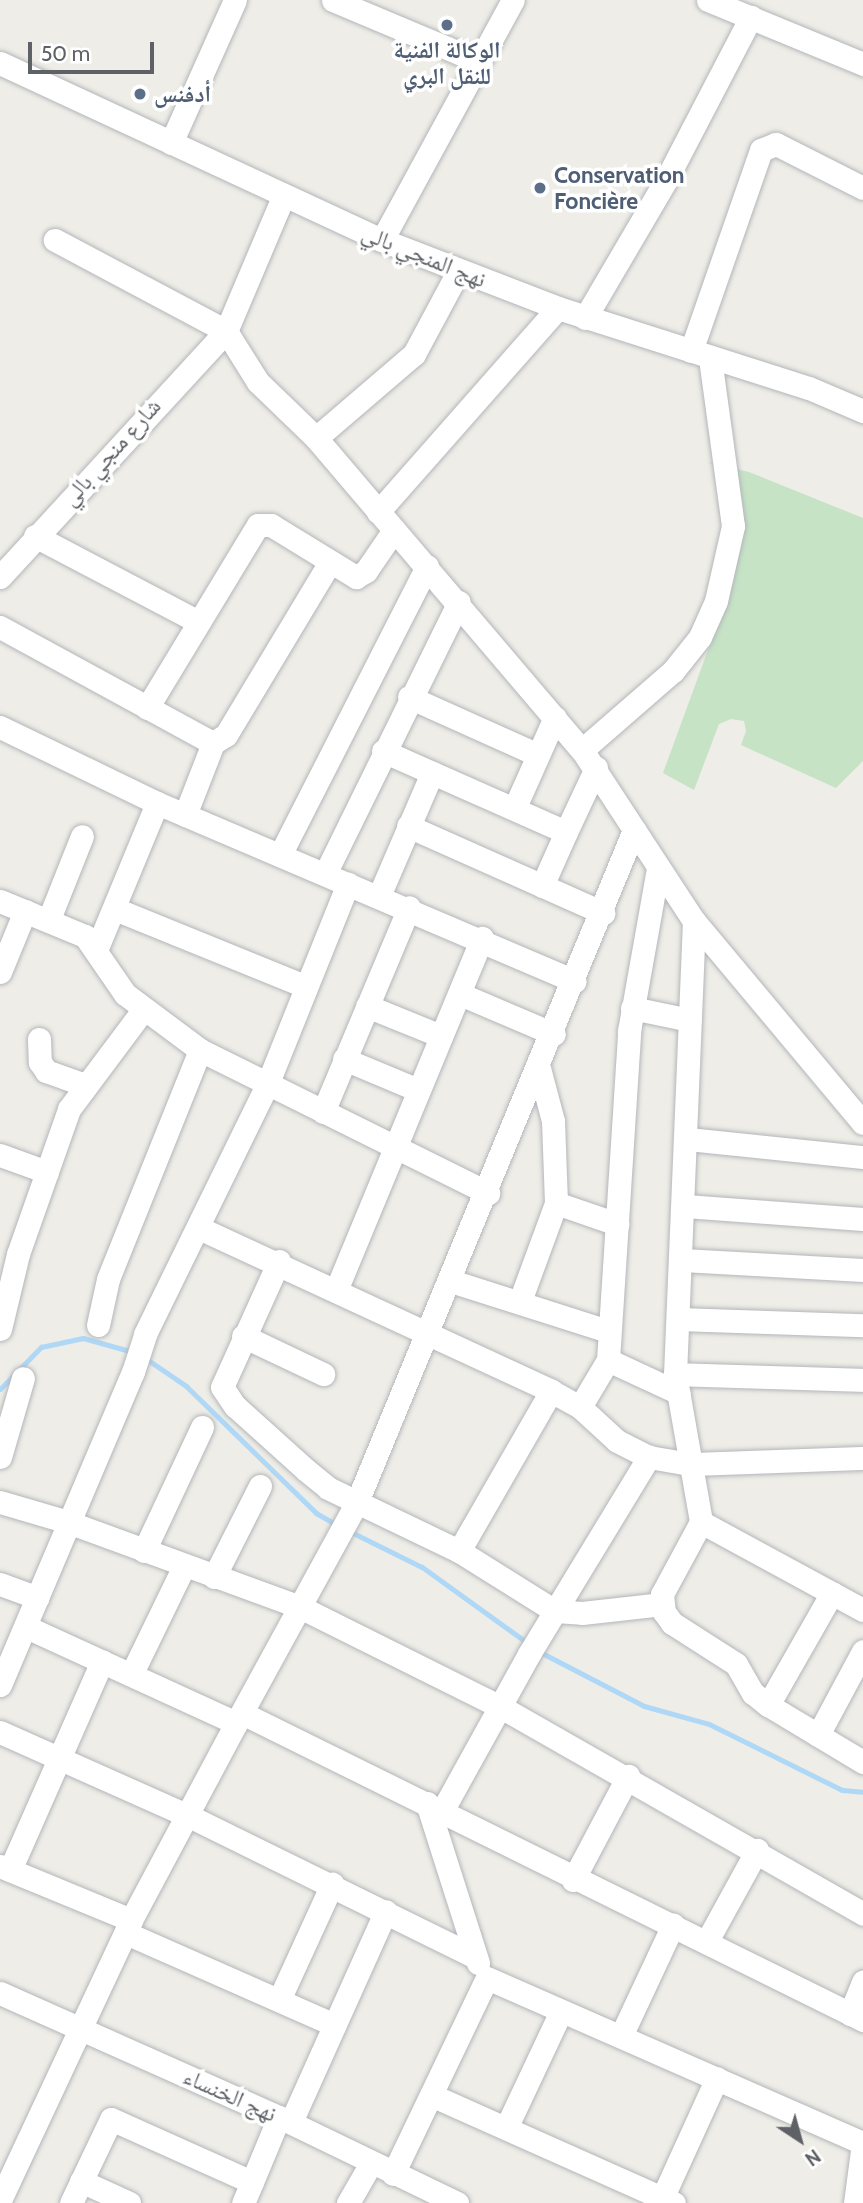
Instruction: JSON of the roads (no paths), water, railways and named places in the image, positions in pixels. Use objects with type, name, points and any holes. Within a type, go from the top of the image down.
[{"type":"street","points":[[171,143],[235,0]]},
{"type":"street","points":[[333,0],[478,61]]},
{"type":"street","points":[[382,240],[513,0]]},
{"type":"street","points":[[708,0],[863,64]]},
{"type":"street","points":[[585,318],[666,180],[751,18]]},
{"type":"street","name":"نهج المنجي بالي","points":[[0,63],[283,197],[382,240],[585,318],[700,354],[863,411]]},
{"type":"street","points":[[582,750],[673,671],[699,637],[716,601],[733,526],[700,354],[761,150],[776,144],[863,188]]},
{"type":"street","name":"شارع منجي بالي","points":[[0,577],[226,331],[283,197]]},
{"type":"street","points":[[55,240],[226,331],[258,382],[316,438],[459,602],[582,750],[694,921],[863,1123]]},
{"type":"street","points":[[316,438],[414,354],[459,270]]},
{"type":"street","points":[[378,512],[558,308]]},
{"type":"street","points":[[147,708],[197,621],[258,525],[271,525],[351,576],[361,576],[394,530]]},
{"type":"street","points":[[35,536],[197,621]]},
{"type":"street","points":[[185,815],[213,743],[226,735],[330,562]]},
{"type":"street","points":[[280,855],[427,566]]},
{"type":"street","points":[[324,874],[409,696],[459,602]]},
{"type":"street","points":[[0,627],[213,743]]},
{"type":"street","points":[[409,696],[538,755]]},
{"type":"street","points":[[514,807],[555,717]]},
{"type":"street","points":[[0,727],[157,803],[482,938],[575,981]]},
{"type":"street","points":[[383,751],[566,832]]},
{"type":"street","points":[[542,886],[596,768]]},
{"type":"street","points":[[379,896],[432,773]]},
{"type":"street","points":[[97,948],[157,803]]},
{"type":"street","points":[[408,826],[603,913]]},
{"type":"street","points":[[0,2200],[78,2028],[128,1926],[189,1816],[298,1606],[355,1507],[554,1034],[634,830]]},
{"type":"street","points":[[49,919],[82,836]]},
{"type":"street","points":[[580,1407],[608,1360],[632,1008],[658,869]]},
{"type":"street","points":[[0,1685],[136,1364],[142,1341],[267,1085],[348,884]]},
{"type":"street","points":[[0,901],[85,936],[97,948],[125,994],[200,1050],[488,1193]]},
{"type":"street","points":[[323,1112],[409,908]]},
{"type":"street","points":[[115,909],[305,986]]},
{"type":"street","points":[[0,972],[25,911]]},
{"type":"street","points":[[694,921],[677,1383],[701,1521],[662,1594],[662,1604],[672,1623],[736,1664],[752,1693],[863,1762]]},
{"type":"street","points":[[337,1288],[482,938]]},
{"type":"street","points":[[460,994],[554,1034]]},
{"type":"street","points":[[367,1006],[441,1037]]},
{"type":"street","points":[[632,1008],[690,1020]]},
{"type":"street","points":[[0,1329],[4,1287],[66,1116],[85,1085],[143,1010]]},
{"type":"street","points":[[39,1039],[41,1067],[85,1085]]},
{"type":"street","points":[[98,1325],[108,1279],[200,1050]]},
{"type":"street","points":[[344,1059],[418,1090]]},
{"type":"street","points":[[520,1301],[556,1203],[553,1121],[539,1068]]},
{"type":"street","points":[[688,1139],[863,1157]]},
{"type":"street","points":[[0,1156],[47,1172]]},
{"type":"street","points":[[556,1203],[617,1224]]},
{"type":"street","points":[[685,1206],[863,1219]]},
{"type":"street","points":[[199,1228],[279,1261],[428,1336],[551,1391],[580,1407],[617,1441],[649,1457],[690,1464],[863,1458]]},
{"type":"street","points":[[682,1260],[863,1270]]},
{"type":"street","points":[[279,1261],[222,1379],[226,1396],[306,1470],[355,1507],[459,1551],[551,1618],[662,1604]]},
{"type":"street","points":[[451,1281],[608,1331]]},
{"type":"street","points":[[678,1319],[863,1325]]},
{"type":"street","points":[[243,1336],[323,1374]]},
{"type":"street","points":[[608,1360],[677,1383],[863,1380]]},
{"type":"street","points":[[0,1457],[23,1378]]},
{"type":"street","points":[[459,1551],[551,1391]]},
{"type":"street","points":[[144,1551],[202,1427]]},
{"type":"street","points":[[649,1457],[435,1807],[475,1957],[486,1978],[863,2143],[855,2203]]},
{"type":"street","points":[[214,1577],[260,1486]]},
{"type":"street","points":[[0,1502],[68,1522],[298,1606],[499,1706],[628,1776],[863,1913]]},
{"type":"street","points":[[701,1521],[863,1610]]},
{"type":"street","points":[[132,1673],[184,1566]]},
{"type":"street","points":[[0,1584],[38,1598]]},
{"type":"street","points":[[768,1705],[832,1593]]},
{"type":"street","points":[[26,1626],[435,1807],[573,1880],[707,1941],[857,2017],[863,1981]]},
{"type":"street","points":[[818,1735],[863,1651]]},
{"type":"street","points":[[102,1661],[5,1868],[335,2025]]},
{"type":"street","points":[[0,1732],[59,1755],[189,1816],[332,1884],[475,1957]]},
{"type":"street","points":[[573,1880],[628,1776]]},
{"type":"street","points":[[707,1941],[757,1850]]},
{"type":"street","points":[[279,2000],[332,1884]]},
{"type":"street","points":[[71,2203],[111,2119],[248,2193],[335,2025],[386,1911]]},
{"type":"street","points":[[621,2036],[673,1925]]},
{"type":"street","points":[[393,2174],[486,1978]]},
{"type":"street","name":"نهج الخنساء","points":[[0,1993],[285,2120],[457,2203]]},
{"type":"street","points":[[507,2126],[561,2011]]},
{"type":"street","points":[[432,2095],[507,2126],[666,2201],[717,2078]]},
{"type":"street","points":[[348,2203],[372,2162]]},
{"type":"street","points":[[82,2181],[129,2203]]},
{"type":"waterway","points":[[0,1389],[41,1347],[83,1338],[133,1352]]},
{"type":"waterway","points":[[145,1358],[186,1386],[316,1513],[337,1525]]},
{"type":"waterway","points":[[349,1531],[422,1567],[530,1645]]},
{"type":"waterway","points":[[538,1651],[644,1706],[709,1724],[842,1790],[863,1792]]},
{"type":"place","name":"الوكالة الفنية للنقل البري","points":[[447,25]]},
{"type":"place","name":"أدفنس","points":[[140,94]]},
{"type":"place","name":"Conservation Foncière","points":[[540,188]]}]
